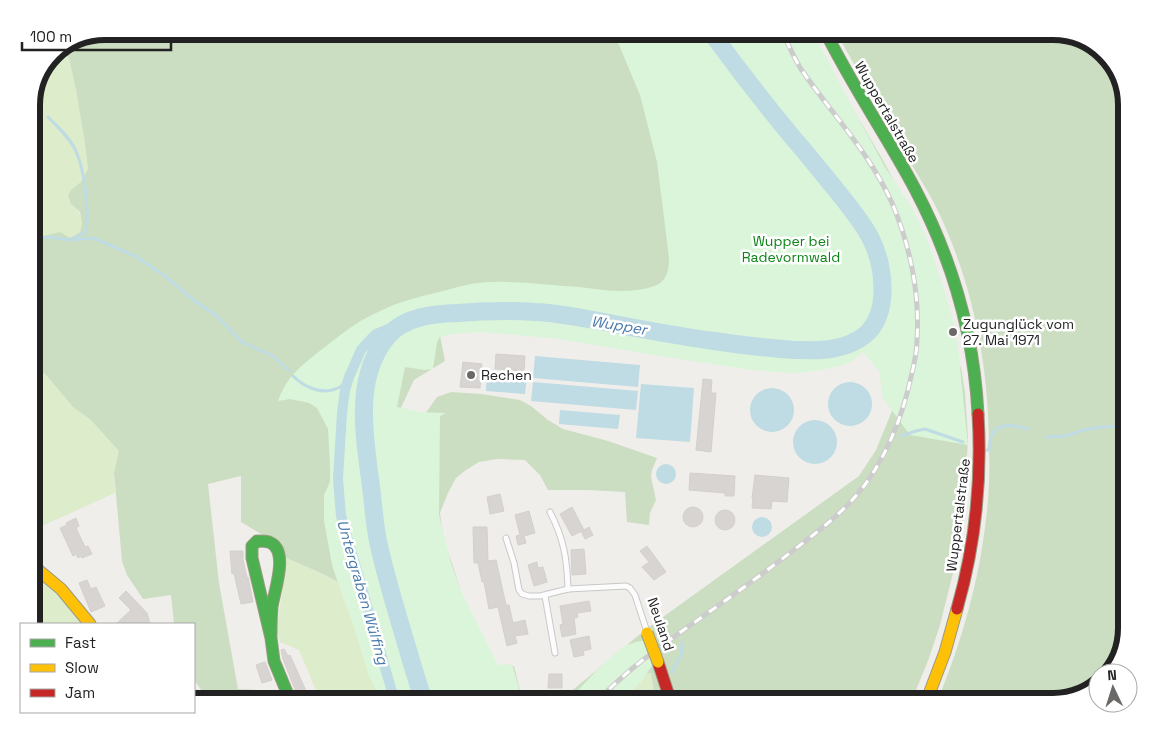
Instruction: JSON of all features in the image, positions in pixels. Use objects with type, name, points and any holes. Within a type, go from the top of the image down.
[{"type":"main road","name":"Wuppertalstraße","points":[[830,40],[859,95],[915,191],[938,238],[956,284],[964,313],[978,392],[980,421],[979,490],[971,548],[952,630],[930,693]]},
{"type":"main road","points":[[271,638],[272,606],[280,570],[280,558],[278,551],[271,543],[257,541],[252,546],[252,558],[271,638],[274,661],[287,693]]},
{"type":"main road","points":[[40,572],[61,589],[89,623]]},
{"type":"main road","name":"Neuland","points":[[647,632],[668,693]]},
{"type":"lane","points":[[550,512],[563,542],[568,589]]},
{"type":"lane","name":"Neuland","points":[[506,538],[514,563],[519,591],[522,594],[545,596],[568,589],[621,586],[630,588],[635,595],[647,632]]},
{"type":"lane","points":[[545,596],[555,653]]},
{"type":"green space","points":[[105,40],[717,40],[879,259],[415,319],[344,585],[284,557],[266,537],[241,522],[241,476],[208,484],[219,583],[238,689],[262,690],[263,693],[203,693],[195,681],[195,623],[174,623],[171,595],[143,599],[127,575],[122,561],[114,473],[119,451],[91,420],[73,407],[40,370],[40,238],[60,232],[70,238],[80,232],[82,223],[80,212],[71,204],[68,195],[81,182],[88,169],[76,90],[69,58],[65,54],[84,43]]},
{"type":"green space","name":"Wupper bei Radevormwald","points":[[616,40],[818,40],[885,167],[912,208],[929,244],[954,324],[968,445],[910,435],[882,397],[879,371],[863,352],[851,362],[836,367],[794,373],[745,369],[559,339],[482,332],[452,334],[440,337],[437,342],[433,369],[425,370],[405,367],[397,407],[422,412],[446,413],[440,416],[439,515],[451,563],[460,589],[498,665],[512,664],[520,693],[377,693],[368,673],[332,565],[324,521],[324,495],[330,482],[328,429],[317,408],[309,403],[290,399],[278,401],[290,378],[321,350],[363,320],[386,308],[403,302],[474,283],[485,282],[626,291],[645,289],[662,282],[668,271],[669,258],[657,162],[640,95]]},
{"type":"green space","points":[[840,40],[1053,40],[1070,42],[1092,53],[1099,59],[1115,84],[1118,101],[1118,628],[1116,645],[1107,663],[1088,663],[1088,682],[1070,691],[1053,693],[940,693],[954,658],[968,612],[983,543],[989,493],[986,386],[982,356],[969,296],[950,237],[927,190]]},
{"type":"green space","points":[[65,54],[69,58],[76,90],[88,169],[81,182],[72,189],[71,204],[81,216],[81,227],[80,232],[70,238],[40,242],[40,101],[42,88],[47,76],[53,66]]},
{"type":"green space","points":[[848,100],[884,162],[927,244],[957,366],[961,367],[965,393],[968,437],[964,518],[940,625],[915,693],[655,693],[651,673],[637,675],[616,693],[569,693],[645,630],[859,476],[876,450],[894,406]]},
{"type":"green space","points":[[438,325],[445,361],[414,380],[399,412],[418,424],[437,397],[451,392],[481,394],[520,400],[563,429],[608,441],[657,458],[651,477],[656,500],[650,513],[649,525],[627,522],[625,492],[548,490],[540,475],[525,460],[497,459],[479,462],[456,478],[440,513],[444,541],[461,592],[498,668],[514,666],[520,690],[530,693],[383,693],[356,591],[411,328]]},
{"type":"green space","points":[[40,370],[73,407],[91,420],[120,451],[114,473],[115,493],[40,527]]},
{"type":"green space","points":[[284,557],[344,585],[379,693],[317,693],[299,650],[280,642],[277,629],[284,575]]},
{"type":"green space","points":[[40,577],[84,623],[40,623]]},
{"type":"green space","points":[[646,640],[654,663],[641,682],[630,693],[575,693],[597,670],[624,646]]},
{"type":"green space","points":[[651,673],[655,693],[615,693],[637,675]]},
{"type":"water","points":[[535,356],[640,365],[638,387],[533,378]]},
{"type":"water","points":[[487,372],[527,376],[525,394],[486,391]]},
{"type":"water","points":[[533,382],[638,391],[636,410],[531,401]]},
{"type":"water","points":[[850,382],[862,386],[868,392],[872,404],[868,416],[862,422],[850,426],[838,422],[832,416],[828,404],[832,392],[838,386]]},
{"type":"water","points":[[641,384],[694,388],[690,442],[636,438]]},
{"type":"water","points":[[772,388],[784,392],[790,398],[794,410],[790,422],[784,428],[772,432],[760,428],[754,422],[750,410],[754,398],[760,392]]},
{"type":"water","points":[[560,410],[620,415],[618,429],[559,424]]},
{"type":"water","points":[[815,420],[827,424],[833,430],[837,442],[833,454],[827,460],[815,464],[803,460],[797,454],[793,442],[797,430],[803,424]]},
{"type":"water","points":[[666,464],[673,467],[676,474],[673,481],[666,484],[659,481],[656,474],[659,467]]},
{"type":"water","points":[[762,517],[769,520],[772,527],[769,534],[762,537],[755,534],[752,527],[755,520]]},
{"type":"building","points":[[496,354],[525,356],[524,371],[495,369]]},
{"type":"building","name":"Rechen","points":[[463,362],[482,364],[480,388],[460,387]]},
{"type":"building","points":[[703,379],[712,380],[711,393],[716,393],[711,452],[696,450]]},
{"type":"building","points":[[690,473],[735,476],[734,496],[725,496],[725,493],[689,490]]},
{"type":"building","points":[[755,475],[789,478],[787,502],[772,501],[771,509],[752,508]]},
{"type":"building","points":[[500,494],[504,511],[490,514],[487,497]]},
{"type":"building","points":[[572,507],[584,530],[589,527],[593,535],[585,539],[581,531],[572,536],[560,514]]},
{"type":"building","points":[[693,507],[700,510],[703,517],[700,524],[693,527],[686,524],[683,517],[686,510]]},
{"type":"building","points":[[725,510],[732,513],[735,520],[732,527],[725,530],[718,527],[715,520],[718,513]]},
{"type":"building","points":[[529,511],[535,533],[524,536],[526,543],[518,545],[516,536],[520,535],[515,515]]},
{"type":"building","points":[[76,518],[79,526],[76,528],[85,547],[88,546],[92,554],[82,558],[81,556],[78,558],[76,554],[73,556],[60,528]]},
{"type":"building","points":[[473,527],[487,527],[488,561],[496,560],[506,605],[509,605],[513,623],[525,620],[528,634],[515,636],[517,643],[507,646],[498,607],[489,609],[478,563],[474,563]]},
{"type":"building","points":[[647,546],[666,572],[654,580],[642,567],[649,562],[640,551]]},
{"type":"building","points":[[584,549],[586,574],[572,575],[571,550]]},
{"type":"building","points":[[230,551],[243,551],[243,560],[253,602],[241,604],[234,573],[232,574]]},
{"type":"building","points":[[537,562],[538,568],[543,567],[547,582],[534,586],[528,565]]},
{"type":"building","points":[[87,580],[91,589],[96,587],[105,606],[91,612],[79,583]]},
{"type":"building","points":[[126,591],[147,613],[150,623],[117,623],[131,610],[119,598]]},
{"type":"building","points":[[589,601],[591,611],[577,613],[578,617],[574,618],[576,634],[562,637],[560,625],[563,624],[560,606]]},
{"type":"building","points":[[589,636],[591,649],[583,651],[584,655],[574,657],[570,640]]},
{"type":"building","points":[[284,649],[288,656],[290,655],[307,693],[296,693],[281,650]]},
{"type":"building","points":[[265,662],[272,680],[262,683],[256,665]]},
{"type":"building","points":[[549,674],[562,674],[562,688],[548,688]]},
{"type":"waterway","name":"Wupper","points":[[421,693],[380,550],[375,526],[364,424],[364,405],[370,369],[377,352],[388,336],[395,330],[410,321],[438,314],[526,311],[562,315],[734,344],[794,350],[817,350],[840,347],[857,340],[865,335],[873,326],[879,314],[882,301],[881,274],[879,261],[870,237],[859,219],[716,40]]},
{"type":"waterway","points":[[48,117],[64,133],[76,151],[84,180],[87,213],[86,232],[72,239]]},
{"type":"waterway","points":[[40,238],[49,237],[70,240],[93,238],[135,256],[216,315],[242,342],[273,356],[289,371]]},
{"type":"waterway","name":"Untergraben Wülfing","points":[[392,693],[341,516],[338,479],[342,413],[349,377],[361,350],[367,343],[376,334],[398,326]]},
{"type":"waterway","points":[[864,336],[869,341]]},
{"type":"waterway","points":[[293,376],[307,386],[324,391],[336,389],[347,383]]},
{"type":"waterway","points":[[987,450],[989,450],[991,437],[998,428],[1002,426],[1018,426],[1028,429]]},
{"type":"waterway","points":[[1046,437],[1066,436],[1083,430],[1118,426]]},
{"type":"waterway","points":[[901,436],[925,429],[963,442]]},
{"type":"waterway","points":[[672,672],[681,655],[682,643]]},
{"type":"railway","points":[[606,693],[639,663],[781,559],[823,527],[849,504],[864,486],[887,448],[899,420],[908,391],[914,363],[918,323],[915,288],[904,236],[892,203],[873,167],[801,69],[786,40]]},
{"type":"traffic: fast","points":[[830,40],[915,189],[940,243],[959,298],[966,327],[972,355],[978,414]]},
{"type":"traffic: fast","points":[[257,541],[269,542],[275,546],[279,553],[279,572],[272,607],[271,638],[252,558],[252,546],[257,541]]},
{"type":"traffic: fast","points":[[271,638],[274,661],[287,693]]},
{"type":"traffic: slow","points":[[40,572],[61,589],[89,623]]},
{"type":"traffic: slow","points":[[929,693],[945,652],[957,609]]},
{"type":"traffic: slow","points":[[647,633],[658,662]]},
{"type":"traffic: jam","points":[[957,609],[973,537],[976,512],[979,463],[978,414]]},
{"type":"traffic: jam","points":[[658,662],[668,693]]},
{"type":"place","name":"Zugunglück vom 27. Mai 1971","points":[[953,332]]},
{"type":"place","name":"Rechen","points":[[471,375]]}]
